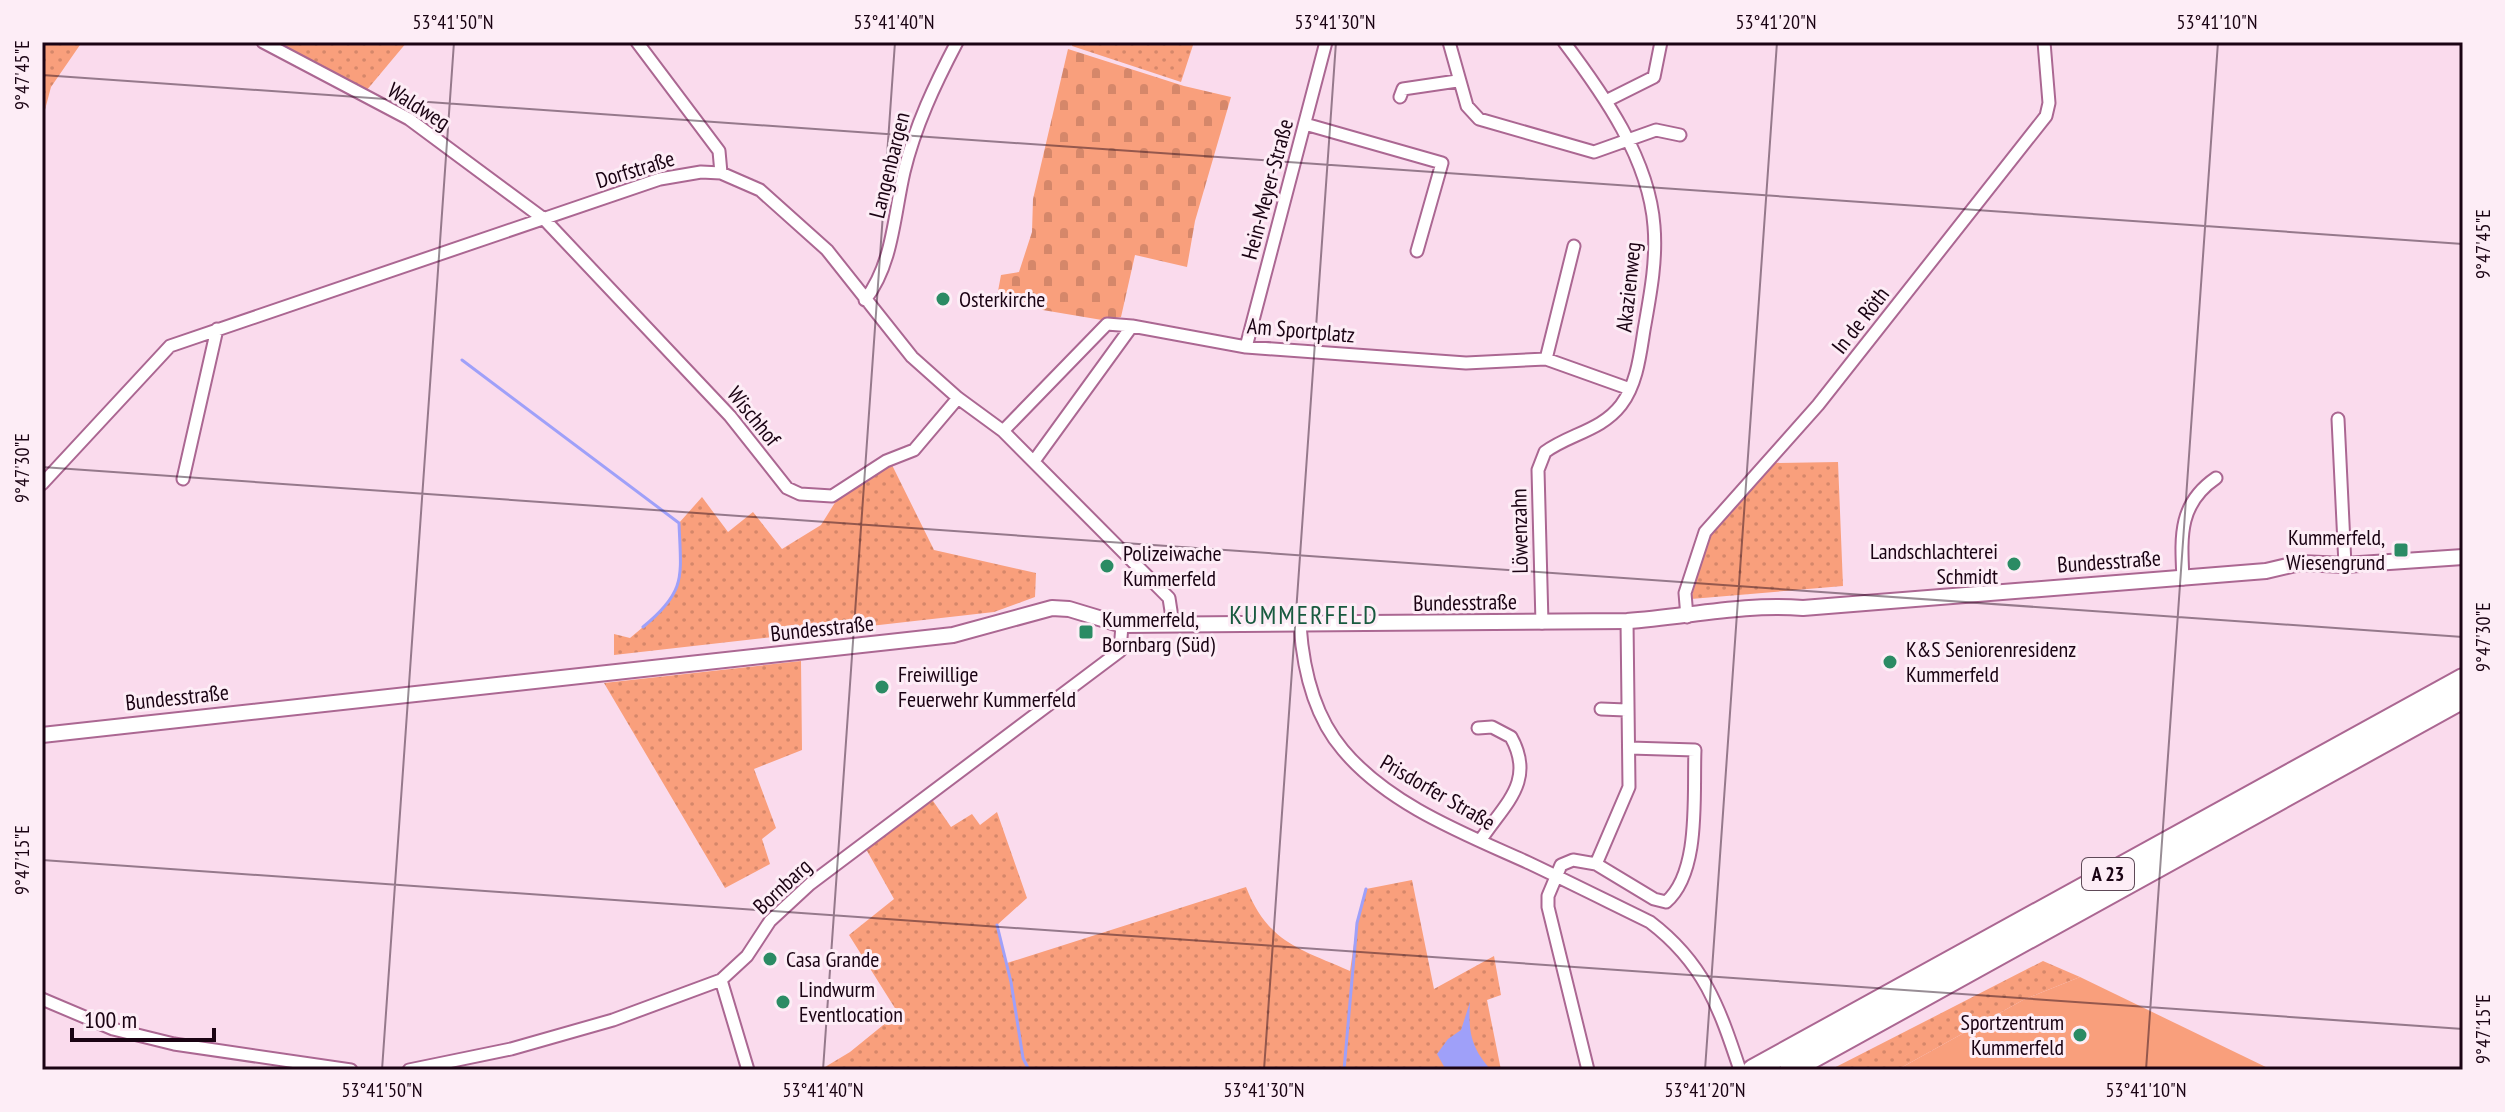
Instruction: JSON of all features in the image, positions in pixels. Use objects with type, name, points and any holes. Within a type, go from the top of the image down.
[{"type":"highway","name":"A 23","points":[[1753,1070],[2463,679]]},
{"type":"highway","name":"A 23","points":[[1790,1070],[2463,698]]},
{"type":"street","name":"Waldweg","points":[[263,42],[409,119],[544,219]]},
{"type":"street","points":[[637,42],[719,151],[721,173]]},
{"type":"street","name":"Langenbargen","points":[[865,300],[883,266],[892,238],[914,136],[957,42]]},
{"type":"street","name":"Hein-Meyer-Straße","points":[[1246,347],[1326,42]]},
{"type":"street","points":[[1449,42],[1457,81],[1467,106],[1479,119],[1594,152],[1656,130],[1680,135]]},
{"type":"street","name":"Akazienweg","points":[[1564,42],[1606,101],[1627,141],[1646,186],[1654,226],[1653,276],[1638,366],[1630,389]]},
{"type":"street","points":[[1606,101],[1654,77],[1661,42]]},
{"type":"street","name":"In de Röth","points":[[1687,617],[1685,593],[1705,532],[1818,405],[2046,116],[2049,103],[2044,42]]},
{"type":"street","points":[[1402,89],[1457,81]]},
{"type":"street","points":[[1305,124],[1442,163],[1417,251]]},
{"type":"street","name":"Dorfstraße","points":[[42,484],[170,346],[660,179],[701,172],[721,173],[760,190],[810,233],[912,357],[958,398],[1003,431],[1169,598],[1173,624]]},
{"type":"street","name":"Wischhof","points":[[544,219],[730,416],[787,488],[800,494],[832,496],[886,461],[904,457],[914,450],[958,398]]},
{"type":"street","points":[[1546,359],[1574,246]]},
{"type":"street","points":[[1003,431],[1107,324],[1132,326]]},
{"type":"street","points":[[1034,461],[1132,326]]},
{"type":"street","name":"Am Sportplatz","points":[[1132,326],[1246,347],[1466,363],[1546,359],[1630,389]]},
{"type":"street","points":[[183,479],[217,329]]},
{"type":"street","name":"Löwenzahn","points":[[1542,623],[1538,470],[1545,452],[1606,420],[1630,389]]},
{"type":"street","points":[[2338,419],[2345,565]]},
{"type":"street","points":[[2183,579],[2183,519],[2189,504],[2216,478]]},
{"type":"street","name":"Bundesstraße","points":[[42,735],[953,635],[1052,608],[1122,625],[1627,621],[1687,617],[1762,604],[1803,608],[2183,579],[2266,571],[2300,563],[2345,565],[2463,557]]},
{"type":"street","points":[[1596,864],[1629,787],[1627,621]]},
{"type":"street","name":"Bornbarg","points":[[409,1070],[511,1049],[613,1020],[721,980],[747,956],[770,921],[810,884],[1120,651],[1122,625]]},
{"type":"street","name":"Prisdorfer Straße","points":[[1300,625],[1302,649],[1314,700],[1341,748],[1390,792],[1480,841],[1650,922],[1674,940],[1710,989],[1740,1070]]},
{"type":"street","points":[[1601,709],[1626,710]]},
{"type":"street","points":[[1478,728],[1492,727],[1511,737],[1522,769],[1518,788],[1480,841]]},
{"type":"street","points":[[1588,1070],[1548,907],[1555,876],[1561,865],[1573,860],[1596,864],[1654,899],[1666,902],[1677,893],[1690,859],[1695,750],[1630,748]]},
{"type":"street","points":[[721,980],[748,1070]]},
{"type":"street","points":[[42,999],[113,1029],[174,1044],[351,1070]]},
{"type":"green space","points":[[42,42],[82,42],[51,87],[42,121]]},
{"type":"green space","points":[[278,42],[407,42],[366,91]]},
{"type":"green space","points":[[1073,42],[1194,42],[1181,82],[1072,46]]},
{"type":"green space","points":[[1068,49],[1184,86],[1231,97],[1195,221],[1187,267],[1135,255],[1121,317],[1102,320],[996,302],[1001,275],[1019,272],[1032,232],[1033,199]]},
{"type":"green space","points":[[1838,462],[1843,586],[1691,599],[1708,534],[1771,463]]},
{"type":"green space","points":[[892,465],[934,550],[1036,573],[1035,597],[994,612],[614,655],[614,634],[630,638],[661,611],[676,590],[680,564],[679,523],[702,497],[728,532],[753,512],[782,549],[821,525],[836,501]]},
{"type":"green space","points":[[801,661],[802,750],[754,769],[776,828],[762,839],[770,864],[725,888],[604,683]]},
{"type":"green space","points":[[931,798],[951,827],[972,814],[980,825],[997,812],[1027,898],[997,925],[1007,963],[1246,887],[1264,921],[1275,932],[1301,950],[1350,971],[1366,889],[1412,880],[1434,989],[1494,956],[1501,995],[1487,1000],[1501,1070],[820,1070],[850,1052],[898,1013],[849,935],[894,899],[866,849]]},
{"type":"green space","points":[[2043,961],[2080,977],[2023,1000],[1897,1070],[1830,1070]]},
{"type":"green space","name":"Sportzentrum Kummerfeld","points":[[2080,977],[2272,1070],[1897,1070],[2023,1000]]},
{"type":"water","points":[[1470,1002],[1472,1039],[1491,1070],[1446,1070],[1437,1054],[1448,1039],[1461,1030]]},
{"type":"waterway","points":[[462,360],[679,523],[678,582],[667,603],[643,627]]},
{"type":"waterway","points":[[1344,1070],[1357,923],[1366,889]]},
{"type":"waterway","points":[[997,925],[1011,982],[1023,1058],[1029,1070]]},
{"type":"place","name":"Osterkirche","points":[[943,299]]},
{"type":"place","name":"Kummerfeld, Wiesengrund","points":[[2401,550]]},
{"type":"place","name":"Landschlachterei Schmidt","points":[[2014,564]]},
{"type":"place","name":"Polizeiwache Kummerfeld","points":[[1107,566]]},
{"type":"place","name":"Kummerfeld, Bornbarg (Süd)","points":[[1086,632]]},
{"type":"place","name":"K&S Seniorenresidenz Kummerfeld","points":[[1890,662]]},
{"type":"place","name":"Freiwillige Feuerwehr Kummerfeld","points":[[882,687]]},
{"type":"place","name":"Casa Grande","points":[[770,959]]},
{"type":"place","name":"Lindwurm Eventlocation","points":[[783,1002]]},
{"type":"place","name":"Sportzentrum Kummerfeld","points":[[2080,1035]]},
{"type":"district","name":"KUMMERFELD","points":[[1304,615]]}]
